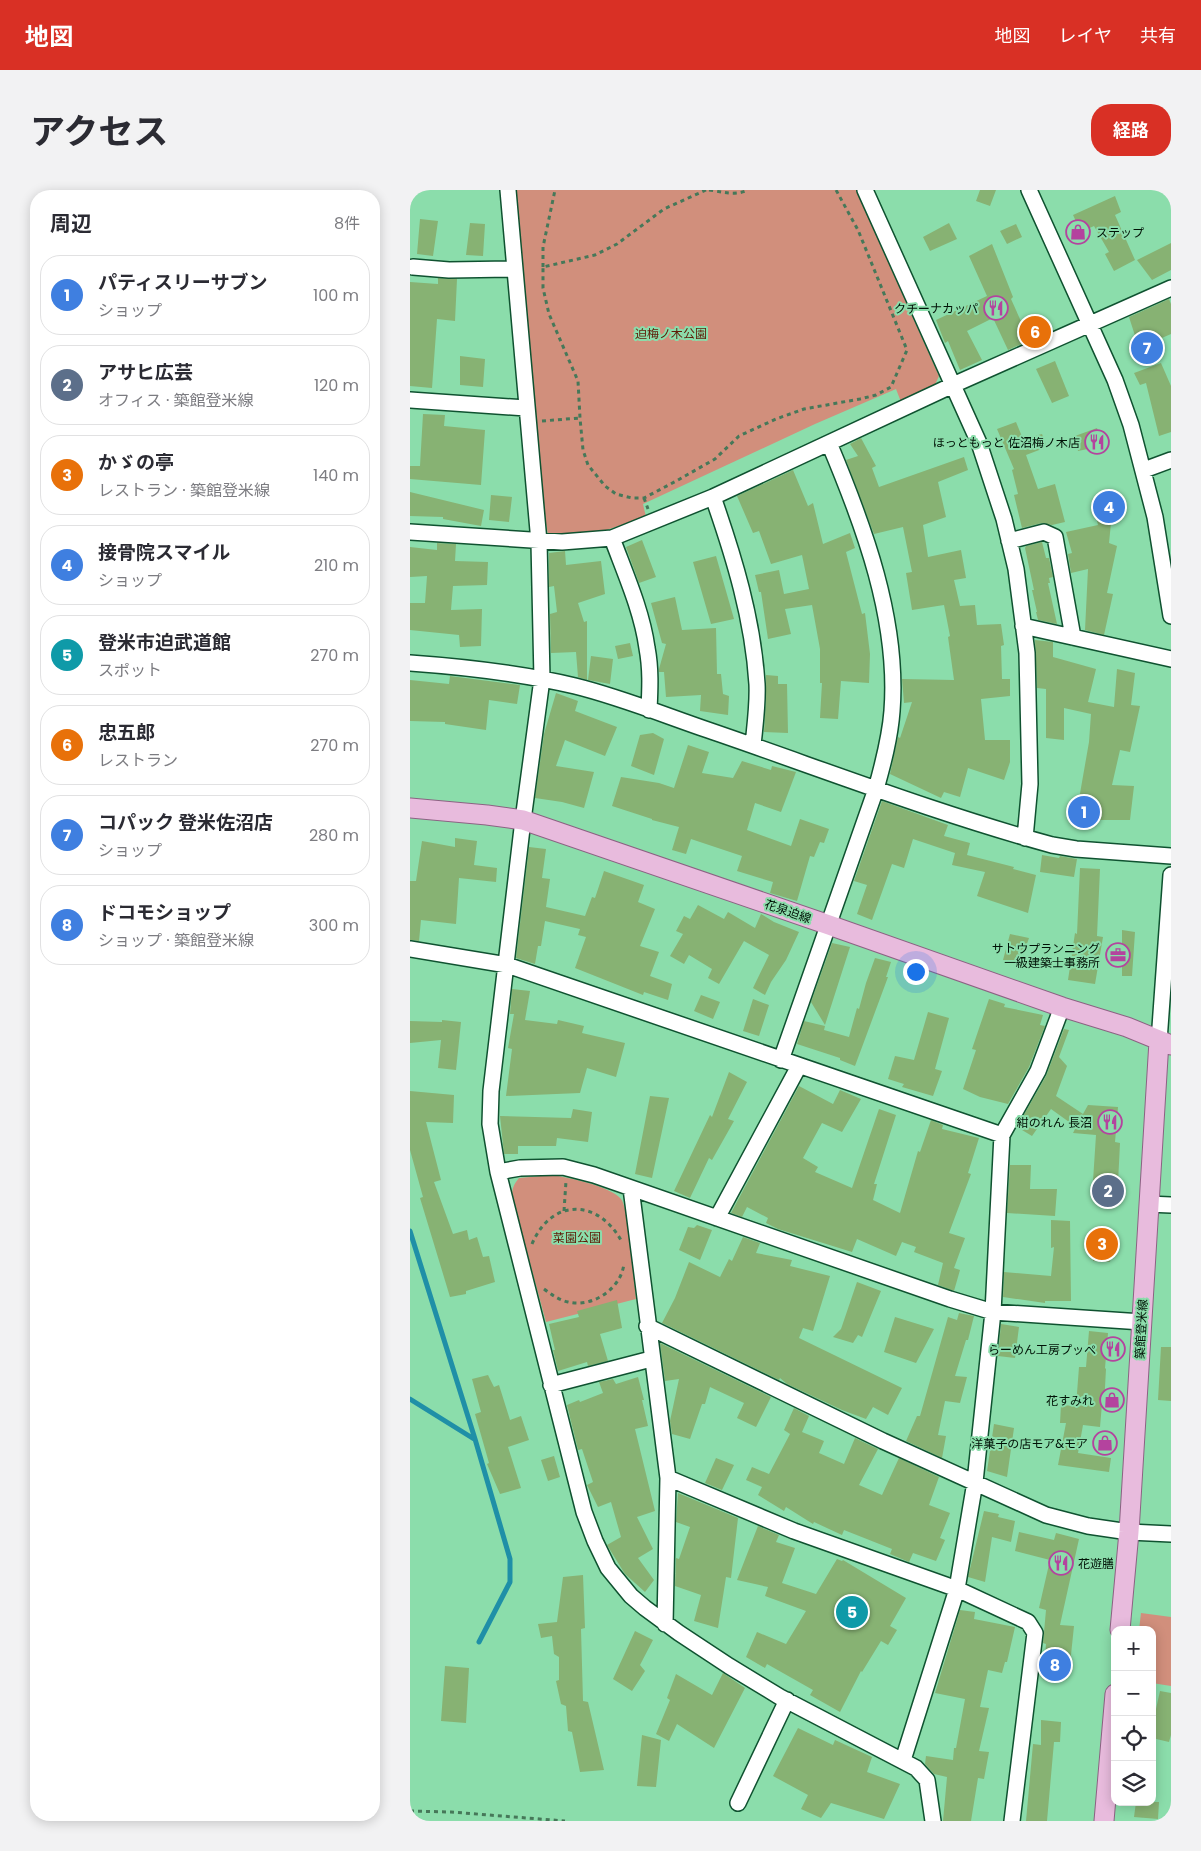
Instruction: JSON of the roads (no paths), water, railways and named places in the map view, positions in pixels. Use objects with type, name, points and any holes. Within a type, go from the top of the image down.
[{"type":"main road","name":"花泉迫線","points":[[410,808],[523,820],[829,924],[1165,1043]]},
{"type":"main road","name":"築館登米線","points":[[1120,1626],[1129,1532],[1148,1204],[1165,1043]]},
{"type":"main road","points":[[1104,1821],[1113,1716]]},
{"type":"street","points":[[508,190],[539,542],[542,679],[523,820],[491,1091],[490,1124],[498,1172],[584,1512],[608,1568],[645,1608],[665,1624],[729,1666],[787,1700],[903,1760],[922,1773],[927,1780],[933,1821]]},
{"type":"street","points":[[865,190],[979,443],[1004,519],[1016,570],[1026,653],[1030,784],[1025,838]]},
{"type":"street","points":[[1029,190],[1117,386],[1131,424],[1155,517],[1171,616]]},
{"type":"street","points":[[413,267],[449,270],[514,270]]},
{"type":"street","points":[[410,532],[539,542],[612,538],[713,497],[953,385],[1171,288]]},
{"type":"street","points":[[410,400],[526,408]]},
{"type":"street","points":[[781,1060],[876,790],[890,725],[893,685],[891,653],[883,604],[871,550],[829,443]]},
{"type":"street","points":[[1144,470],[1171,460]]},
{"type":"street","points":[[713,497],[729,544],[747,610],[757,685],[753,745]]},
{"type":"street","points":[[1009,541],[1044,532],[1055,537],[1073,637]]},
{"type":"street","points":[[612,538],[638,612],[647,647],[650,677],[649,710]]},
{"type":"street","points":[[1023,626],[1171,659]]},
{"type":"street","points":[[410,663],[472,668],[542,679],[576,687],[753,745],[876,790],[1052,845],[1076,849],[1171,856]]},
{"type":"street","points":[[1165,1043],[1171,876]]},
{"type":"street","points":[[410,949],[507,965],[1002,1135]]},
{"type":"street","points":[[903,1760],[957,1589],[975,1482],[993,1312],[1002,1135],[1038,1071],[1062,1007]]},
{"type":"street","points":[[717,1218],[799,1066]]},
{"type":"street","points":[[498,1172],[520,1168],[568,1168],[993,1312],[1142,1322]]},
{"type":"street","points":[[631,1188],[647,1326],[668,1478],[665,1624]]},
{"type":"street","points":[[1148,1204],[1171,1205]]},
{"type":"street","points":[[647,1326],[883,1441],[1046,1515],[1088,1526],[1129,1532],[1171,1534]]},
{"type":"street","points":[[551,1385],[652,1360]]},
{"type":"street","points":[[668,1478],[794,1531],[957,1589],[1028,1622],[1035,1633],[1012,1821]]},
{"type":"street","points":[[738,1803],[787,1700]]},
{"type":"waterway","points":[[410,1231],[475,1439],[510,1559],[510,1582],[479,1642]]},
{"type":"waterway","points":[[410,1399],[474,1439]]},
{"type":"place","name":"ステップ","points":[[1078,232]]},
{"type":"place","name":"クチーナカッパ","points":[[996,308]]},
{"type":"place","name":"忠五郎","points":[[1035,332]]},
{"type":"place","name":"コパック 登米佐沼店","points":[[1147,348]]},
{"type":"place","name":"ほっともっと 佐沼梅ノ木店","points":[[1097,442]]},
{"type":"place","name":"接骨院スマイル","points":[[1109,507]]},
{"type":"place","name":"パティスリーサブン","points":[[1084,812]]},
{"type":"place","name":"サトウプランニング 一級建築士事務所","points":[[1118,955]]},
{"type":"place","name":"紺のれん 長沼","points":[[1110,1122]]},
{"type":"place","name":"アサヒ広芸","points":[[1108,1191]]},
{"type":"place","name":"かゞの亭","points":[[1102,1244]]},
{"type":"place","name":"らーめん工房プッぺ","points":[[1113,1349]]},
{"type":"place","name":"花すみれ","points":[[1112,1400]]},
{"type":"place","name":"洋菓子の店モア&モア","points":[[1105,1443]]},
{"type":"place","name":"花遊膳","points":[[1061,1563]]},
{"type":"place","name":"登米市迫武道館","points":[[852,1612]]},
{"type":"place","name":"ドコモショップ","points":[[1055,1665]]},
{"type":"park label","name":"迫梅ノ木公園","points":[[671,333]]},
{"type":"park label","name":"菜園公園","points":[[577,1237]]}]
